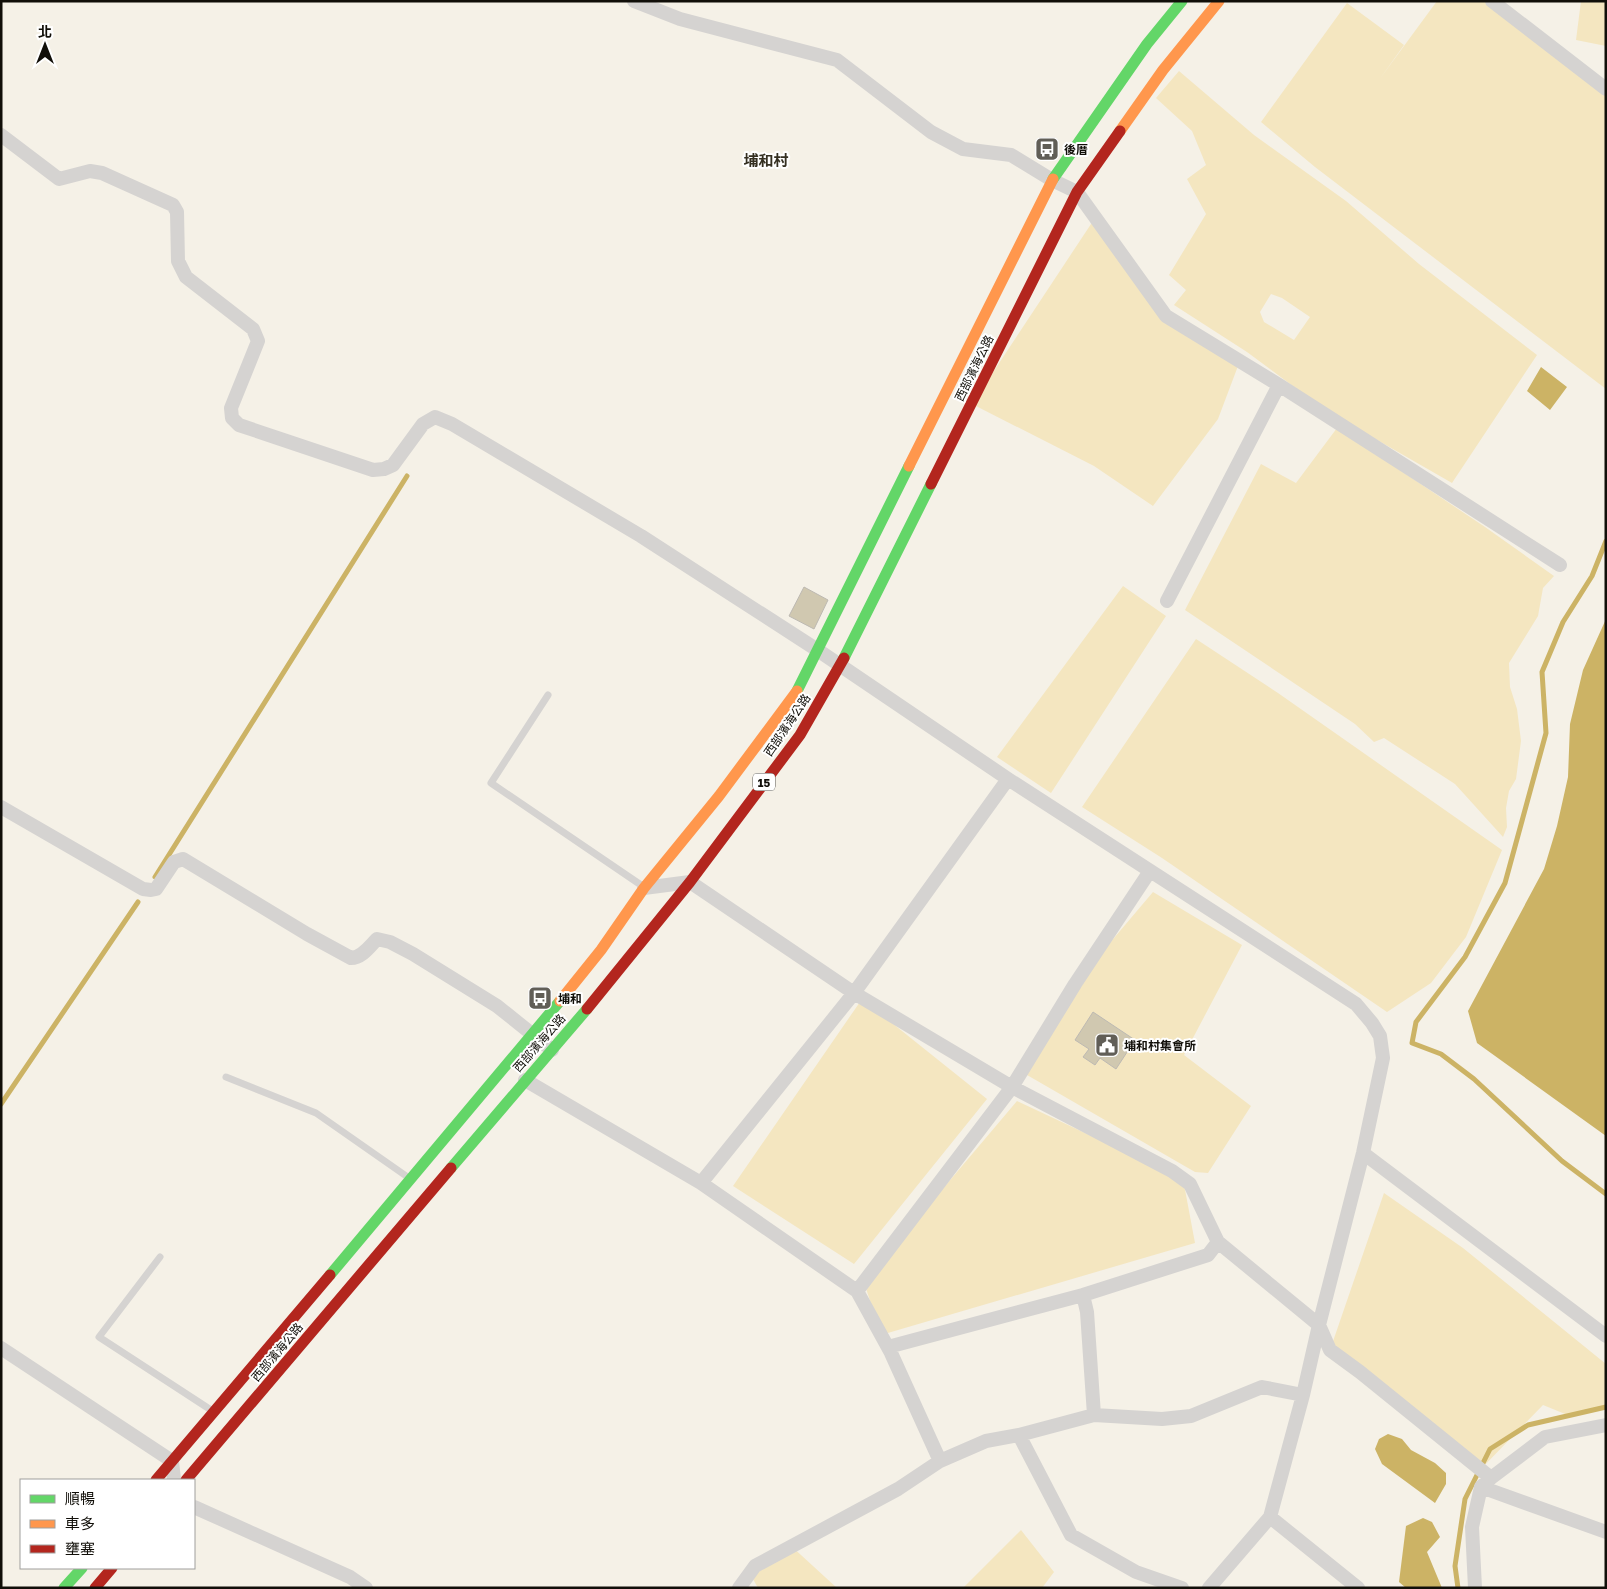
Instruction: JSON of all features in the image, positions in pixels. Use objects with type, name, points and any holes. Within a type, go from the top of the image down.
[{"type":"main road","name":"西部濱海公路","points":[[187,1479],[420,1186],[533,1035],[601,950],[644,888],[719,796],[795,696],[1052,180],[1146,44],[1182,1]]},
{"type":"main road","name":"西部濱海公路","points":[[157,1479],[214,1411],[420,1186],[525,1080],[552,1050],[690,882],[800,735],[840,666],[1077,192],[1163,70],[1219,1]]},
{"type":"main road","points":[[64,1588],[81,1569]]},
{"type":"main road","points":[[95,1588],[111,1569]]},
{"type":"street","points":[[634,1],[680,19],[837,60],[931,132],[963,149],[1011,155],[1052,180],[1077,192],[1166,316],[1279,385],[1560,565]]},
{"type":"street","points":[[1492,1],[1606,89]]},
{"type":"street","points":[[1,135],[59,179],[90,171],[102,173],[173,205],[177,212],[178,261],[186,277],[253,329],[258,341],[231,408],[232,418],[239,425],[373,470],[384,469],[393,464],[423,424],[435,417],[452,424],[641,536],[819,651],[1008,779],[1356,1004],[1372,1023],[1380,1036],[1383,1058],[1363,1153],[1303,1395],[1270,1517],[1209,1588]]},
{"type":"street","points":[[1168,601],[1279,385]]},
{"type":"street","points":[[701,1183],[854,993],[1008,779]]},
{"type":"street","points":[[1,807],[143,889],[156,889],[174,862],[183,860],[307,934],[352,958],[360,955],[376,939],[390,942],[413,954],[497,1006],[552,1050]]},
{"type":"street","points":[[858,1291],[1012,1087],[1075,984],[1150,871]]},
{"type":"street","points":[[644,888],[690,882],[854,993],[1012,1087],[1172,1171],[1190,1184],[1218,1242],[1319,1325],[1330,1350],[1360,1372],[1486,1482],[1606,1532]]},
{"type":"street","points":[[525,1080],[701,1183],[858,1291],[888,1347],[940,1461]]},
{"type":"street","points":[[1363,1153],[1606,1336]]},
{"type":"street","points":[[888,1347],[1083,1295],[1208,1255],[1218,1242]]},
{"type":"street","points":[[1083,1295],[1087,1312],[1094,1415]]},
{"type":"street","points":[[1,1348],[172,1461],[174,1479]]},
{"type":"street","points":[[739,1588],[755,1566],[898,1489],[940,1461],[986,1441],[1019,1435],[1094,1415],[1162,1419],[1191,1416],[1262,1387],[1303,1395]]},
{"type":"street","points":[[1475,1588],[1472,1527],[1486,1482],[1545,1437],[1606,1424]]},
{"type":"street","points":[[1019,1435],[1071,1535],[1136,1572],[1182,1588]]},
{"type":"street","points":[[195,1507],[350,1578],[366,1588]]},
{"type":"street","points":[[1270,1517],[1358,1588]]},
{"type":"lane","points":[[548,695],[491,783],[644,888]]},
{"type":"lane","points":[[226,1077],[316,1113],[420,1186]]},
{"type":"lane","points":[[160,1257],[99,1338],[214,1411]]},
{"type":"shaded area","points":[[1437,1],[1493,1],[1606,89],[1606,389],[1315,167],[1261,122],[1347,3],[1404,45],[1379,80]]},
{"type":"shaded area","points":[[1581,1],[1606,1],[1606,46],[1576,40]]},
{"type":"shaded area","points":[[1179,71],[1254,135],[1346,201],[1419,264],[1537,355],[1452,483],[1325,410],[1247,352],[1174,305],[1186,290],[1169,275],[1206,214],[1187,179],[1206,165],[1192,131],[1156,98]],"holes":[[[1271,294],[1282,298],[1310,317],[1294,340],[1264,322],[1260,312]]]},
{"type":"shaded area","points":[[1093,221],[1167,324],[1238,366],[1218,419],[1153,506],[1094,466],[972,404]]},
{"type":"shaded area","points":[[1541,367],[1567,387],[1550,410],[1527,391]]},
{"type":"shaded area","points":[[1337,428],[1485,527],[1554,576],[1543,588],[1538,616],[1509,663],[1510,687],[1517,709],[1521,741],[1516,779],[1509,791],[1506,808],[1507,827],[1503,837],[1455,784],[1384,738],[1374,742],[1355,724],[1185,610],[1261,464],[1296,483]]},
{"type":"shaded area","points":[[1123,586],[1166,616],[1051,793],[997,757]]},
{"type":"shaded area","points":[[1606,619],[1606,1136],[1477,1043],[1468,1011],[1544,869],[1557,826],[1568,777],[1570,724],[1583,670]]},
{"type":"shaded area","points":[[1196,639],[1278,693],[1502,850],[1466,937],[1431,983],[1387,1012],[1162,858],[1082,807]]},
{"type":"shaded area","points":[[1153,892],[1242,945],[1184,1055],[1251,1106],[1208,1173],[1195,1172],[1027,1075],[1075,984]]},
{"type":"shaded area","points":[[862,999],[987,1099],[854,1264],[733,1186]]},
{"type":"shaded area","points":[[1017,1101],[1183,1179],[1195,1243],[881,1335],[864,1282]]},
{"type":"shaded area","points":[[1384,1193],[1463,1248],[1606,1364],[1606,1407],[1570,1416],[1543,1405],[1480,1470],[1330,1350]]},
{"type":"shaded area","points":[[1388,1434],[1402,1439],[1411,1450],[1435,1463],[1446,1473],[1446,1484],[1435,1503],[1382,1464],[1375,1449],[1379,1439]]},
{"type":"shaded area","points":[[1423,1518],[1432,1522],[1440,1537],[1427,1552],[1442,1588],[1406,1588],[1399,1582],[1406,1526]]},
{"type":"shaded area","points":[[1021,1530],[1054,1572],[1042,1588],[963,1588]]},
{"type":"shaded area","points":[[789,1544],[837,1588],[758,1588],[748,1570]]},
{"type":"building","points":[[804,587],[828,600],[814,629],[789,616]]},
{"type":"building","name":"埔和村集會所","points":[[1093,1012],[1135,1040],[1116,1069],[1100,1058],[1095,1065],[1083,1057],[1089,1049],[1075,1040]]},
{"type":"waterway","points":[[155,877],[407,476]]},
{"type":"waterway","points":[[1606,541],[1592,576],[1563,622],[1542,672],[1546,733],[1505,883],[1465,957],[1416,1022],[1412,1043],[1441,1054],[1474,1079],[1562,1161],[1606,1194]]},
{"type":"waterway","points":[[1,1104],[138,902]]},
{"type":"waterway","points":[[1458,1588],[1455,1566],[1465,1499],[1490,1449],[1528,1425],[1606,1407]]},
{"type":"traffic: fast","points":[[1053,179],[1147,44],[1182,1]]},
{"type":"traffic: fast","points":[[797,691],[909,466]]},
{"type":"traffic: fast","points":[[844,658],[931,484]]},
{"type":"traffic: fast","points":[[330,1275],[560,1001]]},
{"type":"traffic: fast","points":[[451,1168],[587,1009]]},
{"type":"traffic: fast","points":[[64,1588],[81,1569]]},
{"type":"traffic: slow","points":[[1120,131],[1163,70],[1219,1]]},
{"type":"traffic: slow","points":[[909,466],[1053,179]]},
{"type":"traffic: slow","points":[[560,1001],[601,950],[644,888],[719,796],[797,691]]},
{"type":"traffic: jam","points":[[931,484],[1077,192],[1120,131]]},
{"type":"traffic: jam","points":[[587,1009],[690,882],[800,735],[844,658]]},
{"type":"traffic: jam","points":[[187,1479],[451,1168]]},
{"type":"traffic: jam","points":[[157,1479],[330,1275]]},
{"type":"traffic: jam","points":[[95,1588],[111,1569]]},
{"type":"place","name":"後厝","points":[[1047,149]]},
{"type":"place","name":"埔和","points":[[540,998]]},
{"type":"place","name":"埔和村集會所","points":[[1107,1045]]},
{"type":"district","name":"埔和村","points":[[766,160]]}]
